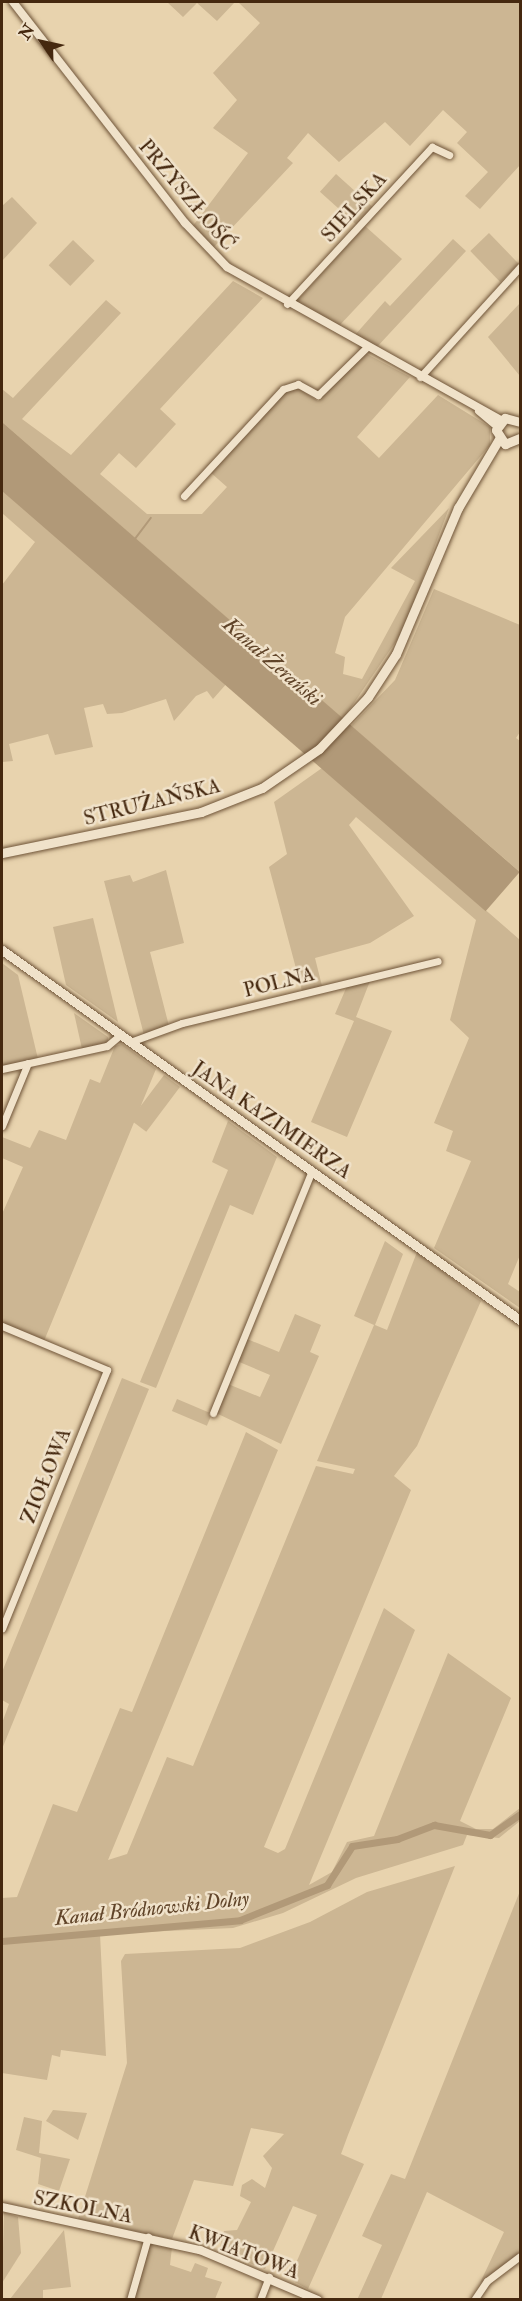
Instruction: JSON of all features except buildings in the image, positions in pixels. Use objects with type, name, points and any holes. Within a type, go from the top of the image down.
[{"type":"main road","points":[[519,419],[499,423],[502,441],[520,439]]},
{"type":"main road","name":"STRUŻAŃSKA","points":[[2,853],[201,812],[262,788],[306,759],[354,714],[396,654],[453,518],[502,441]]},
{"type":"main road","name":"JANA KAZIMIERZA","points":[[2,950],[520,1320]]},
{"type":"street","name":"PRZYSZŁOŚĆ","points":[[13,2],[200,242],[227,267],[287,304],[476,408],[499,423]]},
{"type":"street","name":"SIELSKA","points":[[287,304],[432,147],[449,155]]},
{"type":"street","points":[[420,377],[520,267]]},
{"type":"street","points":[[184,496],[283,389],[298,384],[318,395],[366,348]]},
{"type":"street","name":"POLNA","points":[[130,1042],[195,1020],[438,961]]},
{"type":"street","points":[[2,1069],[107,1046],[120,1035]]},
{"type":"street","points":[[2,1126],[28,1063]]},
{"type":"street","points":[[213,1413],[312,1171]]},
{"type":"street","name":"ZIOŁOWA","points":[[2,1326],[107,1370],[2,1628]]},
{"type":"street","name":"SZKOLNA","points":[[2,2207],[153,2237]]},
{"type":"street","points":[[130,2300],[153,2237]]},
{"type":"street","name":"KWIATOWA","points":[[153,2237],[269,2277],[318,2300]]},
{"type":"street","points":[[474,2300],[487,2281],[520,2256]]},
{"type":"street","points":[[260,2300],[269,2277]]},
{"type":"shaded area","points":[[167,2],[235,2],[217,21],[197,3],[183,17]]},
{"type":"shaded area","points":[[238,2],[520,2],[520,165],[480,209],[465,196],[488,172],[457,143],[467,132],[443,110],[410,146],[385,122],[339,162],[308,133],[287,158],[293,163],[213,248],[192,227],[248,153],[213,128],[237,100],[213,73],[260,23]]},
{"type":"shaded area","points":[[336,174],[373,207],[357,225],[320,192]]},
{"type":"shaded area","points":[[12,197],[37,223],[2,261],[2,206]]},
{"type":"shaded area","points":[[365,226],[402,259],[338,327],[295,303]]},
{"type":"shaded area","points":[[489,233],[519,264],[500,282],[470,251]]},
{"type":"shaded area","points":[[453,239],[466,251],[376,348],[355,335],[385,301],[390,306]]},
{"type":"shaded area","points":[[73,240],[95,261],[70,286],[49,265]]},
{"type":"shaded area","points":[[233,281],[263,298],[160,409],[176,424],[136,468],[119,453],[100,474],[147,514],[202,514],[227,487],[210,472],[285,390],[296,387],[318,401],[365,353],[410,377],[357,437],[379,458],[438,395],[490,427],[490,445],[345,617],[335,653],[345,657],[343,674],[362,679],[415,581],[391,568],[449,508],[403,631],[343,719],[2,422],[2,389],[13,398],[106,300],[121,313],[22,419],[71,455]]},
{"type":"shaded area","points":[[520,303],[520,376],[488,337]]},
{"type":"shaded area","points":[[2,487],[192,651],[201,647],[230,671],[260,698],[257,708],[228,682],[213,699],[207,691],[196,696],[174,721],[166,699],[122,713],[107,714],[103,704],[84,708],[93,747],[55,755],[48,734],[9,744],[13,761],[2,762],[2,585],[35,542],[2,513]]},
{"type":"shaded area","points":[[434,589],[520,625],[520,732],[516,738],[520,741],[520,872],[351,726],[395,680]]},
{"type":"shaded area","points":[[322,768],[520,940],[520,1255],[508,1284],[520,1292],[520,1308],[434,1248],[471,1161],[446,1151],[453,1131],[434,1123],[469,1038],[450,1020],[476,920],[356,817],[349,825],[414,916],[370,943],[315,958],[322,986],[302,991],[269,867],[287,854],[274,802]]},
{"type":"shaded area","points":[[166,870],[184,943],[150,952],[169,1026],[144,1035],[104,881],[130,875],[133,882]]},
{"type":"shaded area","points":[[93,918],[118,1022],[66,985],[53,927]]},
{"type":"shaded area","points":[[2,963],[18,975],[38,1059],[2,1067]]},
{"type":"shaded area","points":[[370,981],[356,1017],[392,1031],[347,1137],[311,1122],[354,1021],[335,1014],[347,986]]},
{"type":"shaded area","points":[[74,1013],[108,1037],[108,1044],[82,1049]]},
{"type":"shaded area","points":[[122,1044],[156,1069],[44,1341],[2,1324],[2,1214],[23,1167],[2,1158],[2,1137],[30,1148],[39,1130],[66,1140],[90,1079],[100,1083],[115,1046]]},
{"type":"shaded area","points":[[164,1075],[180,1087],[146,1132],[130,1120]]},
{"type":"shaded area","points":[[228,1121],[277,1157],[253,1215],[230,1205],[156,1388],[140,1382],[228,1170],[212,1162]]},
{"type":"shaded area","points":[[385,1241],[403,1254],[375,1325],[387,1330],[417,1252],[481,1301],[417,1446],[394,1476],[411,1490],[264,1847],[278,1853],[285,1849],[384,1608],[415,1630],[309,1885],[332,1872],[347,1842],[374,1836],[448,1653],[511,1698],[460,1821],[476,1829],[493,1829],[520,1808],[520,1821],[499,1838],[467,1835],[463,1845],[356,1878],[283,1913],[233,1928],[100,1934],[106,2056],[61,2050],[60,2057],[52,2055],[47,2080],[2,2073],[2,1898],[17,1897],[53,1804],[77,1812],[120,1708],[132,1712],[246,1432],[278,1450],[108,1860],[127,1854],[167,1757],[193,1766],[316,1466],[353,1474],[355,1469],[317,1461],[374,1325],[354,1316]]},
{"type":"shaded area","points":[[295,1314],[321,1325],[310,1352],[319,1356],[281,1444],[216,1413],[228,1384],[260,1397],[270,1375],[237,1361],[247,1339],[279,1352]]},
{"type":"shaded area","points":[[122,1378],[149,1389],[2,1749],[2,1723],[9,1704],[2,1700],[2,1672]]},
{"type":"shaded area","points":[[177,1399],[212,1414],[207,1426],[172,1411]]},
{"type":"shaded area","points":[[455,1866],[341,2154],[364,2164],[308,2289],[289,2279],[317,2215],[293,2206],[265,2269],[219,2251],[224,2231],[237,2230],[251,2202],[240,2196],[242,2185],[252,2179],[265,2188],[272,2168],[263,2156],[284,2134],[251,2128],[233,2186],[194,2180],[172,2239],[78,2219],[127,2063],[121,1961],[125,1954],[240,1948],[310,1922],[367,1892]]},
{"type":"shaded area","points":[[520,1891],[520,2254],[480,2283],[504,2232],[427,2192],[381,2299],[357,2300],[382,2245],[362,2236],[391,2174],[405,2179]]},
{"type":"shaded area","points":[[53,2110],[87,2113],[78,2140],[46,2121]]},
{"type":"shaded area","points":[[24,2117],[42,2121],[39,2153],[70,2159],[59,2191],[38,2184],[41,2158],[16,2150]]},
{"type":"shaded area","points":[[4,2212],[18,2217],[21,2253],[2,2283]]},
{"type":"shaded area","points":[[64,2230],[71,2287],[43,2290],[43,2299],[10,2299]]},
{"type":"shaded area","points":[[148,2242],[172,2247],[170,2265],[191,2272],[195,2263],[208,2268],[205,2277],[222,2282],[215,2299],[132,2299]]},
{"type":"water","name":"Kanał Żerański","points":[[2,422],[520,872],[486,911],[2,491]]},
{"type":"waterway","points":[[135,539],[151,518]]},
{"type":"waterway","name":"Kanał Bródnowski Dolny","points":[[2,1941],[240,1920],[327,1885],[352,1846],[397,1839],[434,1825],[490,1835],[520,1814]]}]
